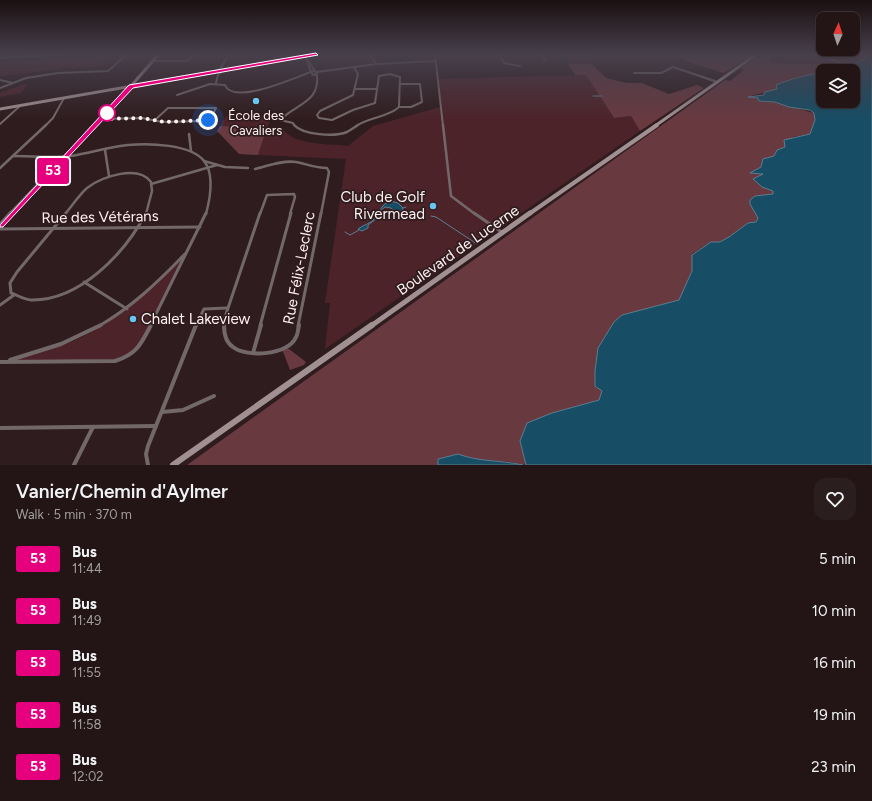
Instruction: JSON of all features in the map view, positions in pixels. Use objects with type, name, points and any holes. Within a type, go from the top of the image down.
[{"type":"main road","points":[[131,86],[140,76]]},
{"type":"main road","points":[[0,109],[192,76]]},
{"type":"main road","name":"Boulevard de Lucerne","points":[[174,465],[725,76]]},
{"type":"street","points":[[0,88],[28,78],[43,76]]},
{"type":"street","points":[[216,83],[217,76]]},
{"type":"street","points":[[177,95],[216,83],[224,85],[232,92],[250,92],[271,88],[301,76]]},
{"type":"street","points":[[316,76],[318,86],[314,94],[308,100],[287,112],[280,120],[293,123],[298,129],[308,132],[341,134],[349,131],[365,120],[395,111],[399,108],[411,107],[422,102],[420,84],[400,84]]},
{"type":"street","points":[[358,76],[354,94],[318,112],[319,118],[332,120],[353,110],[374,104],[380,76]]},
{"type":"street","points":[[399,76],[399,108]]},
{"type":"street","points":[[438,76],[451,196],[457,202],[503,233]]},
{"type":"street","points":[[698,76],[716,82]]},
{"type":"street","points":[[0,80],[13,83]]},
{"type":"street","points":[[0,225],[131,86]]},
{"type":"street","points":[[355,90],[377,89]]},
{"type":"street","points":[[0,168],[53,118],[64,98]]},
{"type":"street","points":[[0,124],[21,105]]},
{"type":"street","points":[[101,119],[142,118],[165,122],[207,121],[216,108],[168,108],[155,120]]},
{"type":"street","points":[[189,134],[191,151]]},
{"type":"street","points":[[13,156],[66,156],[128,145],[152,144],[171,146],[191,151],[204,161],[217,165],[248,168]]},
{"type":"street","points":[[105,150],[109,176]]},
{"type":"street","points":[[1,362],[115,361],[128,357],[140,346],[187,250],[200,227],[208,207],[211,192],[210,180],[204,161]]},
{"type":"street","name":"Rue Félix-Leclerc","points":[[253,353],[295,197],[294,194],[267,195],[266,197],[227,308],[224,324],[226,341],[237,349],[253,353],[272,352],[285,348],[292,344],[297,334],[329,172],[327,168],[315,168],[295,162],[282,162],[255,169]]},
{"type":"street","points":[[151,184],[217,165]]},
{"type":"street","points":[[138,174],[148,179],[151,184],[150,205],[140,228],[119,254],[84,282],[64,293],[41,300],[22,299],[11,293],[10,287],[13,278],[86,189],[109,176],[138,174]]},
{"type":"street","name":"Rue des Vétérans","points":[[0,229],[200,227]]},
{"type":"street","points":[[1,362],[36,354],[77,339],[98,328],[127,309],[157,282],[187,250]]},
{"type":"street","points":[[84,282],[127,309]]},
{"type":"street","points":[[0,304],[14,295]]},
{"type":"street","points":[[148,465],[146,454],[200,314],[204,309],[227,308]]},
{"type":"street","points":[[162,412],[183,410],[214,396]]},
{"type":"street","points":[[0,428],[156,426]]},
{"type":"street","points":[[74,465],[93,427]]},
{"type":"shaded area","name":"Club de Golf Rivermead","points":[[586,76],[614,118],[631,116],[640,131],[325,349],[330,303],[325,303],[346,159],[258,155],[267,128],[283,129],[295,138],[312,143],[348,146],[373,126],[440,107],[437,79]]},
{"type":"shaded area","points":[[586,76],[604,76],[606,78],[627,83],[642,83],[669,94],[697,85],[704,88],[640,131],[631,116],[614,118]]},
{"type":"shaded area","points":[[737,76],[805,76],[781,83],[774,91],[749,97],[758,98],[759,101],[775,102],[814,113],[815,120],[810,134],[793,137],[785,147],[777,150],[774,156],[763,159],[761,167],[751,173],[764,174],[754,179],[762,187],[773,191],[773,194],[755,196],[750,204],[758,218],[756,222],[748,223],[720,242],[711,242],[692,254],[692,271],[679,301],[622,315],[598,348],[595,386],[602,391],[599,400],[552,413],[520,441],[526,465],[510,462],[472,459],[458,454],[438,459],[438,465],[187,465],[725,80],[730,81]]},
{"type":"shaded area","points":[[28,83],[21,93],[0,97],[0,93]]},
{"type":"shaded area","points":[[273,115],[267,128],[220,126],[226,116]]},
{"type":"shaded area","points":[[220,126],[267,128],[258,155],[239,154],[217,131]]},
{"type":"shaded area","points":[[187,250],[140,346],[122,359],[3,362],[74,341],[99,328],[139,298]]},
{"type":"shaded area","points":[[282,349],[289,349],[306,362],[304,365],[290,370]]},
{"type":"water","points":[[806,76],[816,76],[816,108],[860,108],[860,76],[872,76],[872,465],[526,465],[520,441],[527,423],[552,413],[599,400],[602,391],[595,386],[598,348],[614,322],[622,315],[679,300],[692,271],[692,255],[711,242],[720,242],[748,223],[756,222],[758,218],[750,204],[750,200],[755,196],[773,194],[773,191],[762,187],[753,179],[763,174],[750,173],[761,167],[763,159],[774,156],[777,150],[785,147],[784,140],[810,134],[815,120],[814,113],[810,110],[789,107],[775,102],[759,101],[758,98],[748,97],[764,95],[765,92],[777,89],[776,85]]},
{"type":"water","points":[[391,201],[398,203],[403,208],[401,214],[396,213],[391,208],[385,207],[379,212],[385,204]]},
{"type":"water","points":[[378,214],[376,219],[368,225],[368,228],[362,231],[358,229],[371,222]]},
{"type":"water","points":[[458,454],[482,460],[523,465],[438,465],[438,459]]},
{"type":"waterway","points":[[593,96],[602,96]]},
{"type":"waterway","points":[[431,216],[436,217],[477,244]]},
{"type":"waterway","points":[[345,232],[350,235],[359,230]]},
{"type":"bus line","name":"53","points":[[0,225],[131,86],[195,76]]},
{"type":"place","name":"École des Cavaliers","points":[[256,101]]},
{"type":"place","name":"Club de Golf Rivermead","points":[[433,206]]},
{"type":"place","name":"Chalet Lakeview","points":[[133,319]]},
{"type":"route","points":[[107,113],[104,119],[142,118],[165,122],[208,120]]}]
